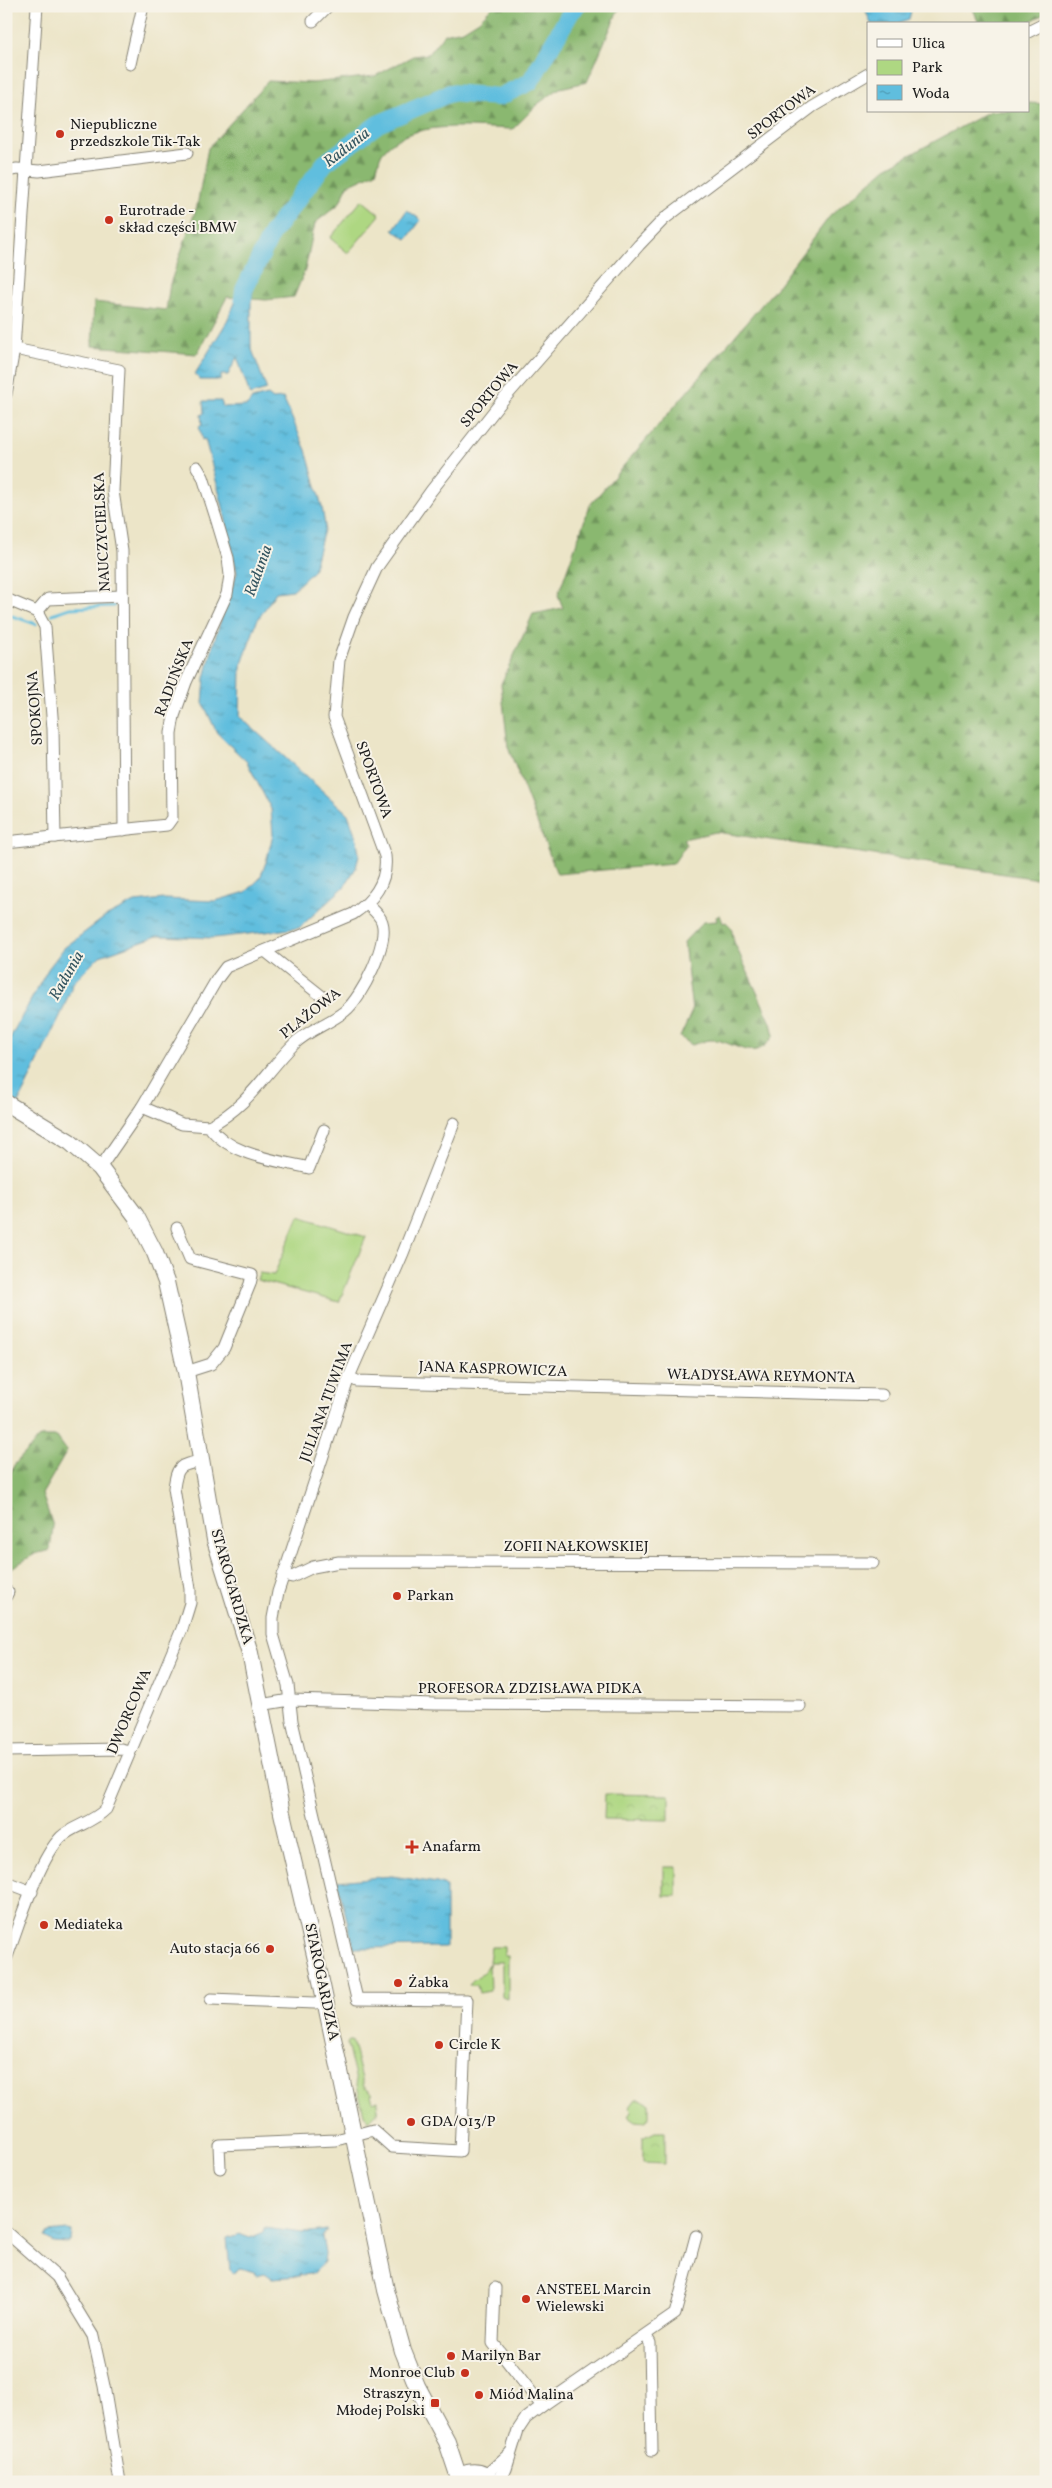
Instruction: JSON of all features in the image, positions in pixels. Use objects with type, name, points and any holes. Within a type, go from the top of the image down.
[{"type":"main road","name":"STAROGARDZKA","points":[[6,1102],[70,1142],[100,1168],[136,1216],[155,1253],[170,1298],[186,1372],[215,1540],[250,1653],[282,1813],[325,2001],[393,2322],[417,2386],[446,2442],[477,2478]]},
{"type":"street","points":[[6,394],[14,349],[38,6]]},
{"type":"street","points":[[130,64],[143,6]]},
{"type":"street","points":[[313,21],[328,6]]},
{"type":"street","points":[[1030,31],[1046,23]]},
{"type":"street","name":"SPORTOWA","points":[[368,904],[377,892],[385,873],[381,844],[334,716],[334,704],[341,654],[354,617],[382,560],[431,491],[502,401],[657,226],[812,107],[867,75]]},
{"type":"street","points":[[6,171],[27,169],[39,171],[187,153]]},
{"type":"street","name":"NAUCZYCIELSKA","points":[[14,349],[119,370],[113,491],[122,551],[124,830]]},
{"type":"street","name":"RADUŃSKA","points":[[6,842],[167,825],[172,818],[171,733],[174,716],[229,584],[228,558],[200,472]]},
{"type":"street","points":[[6,599],[37,612],[48,599],[122,596]]},
{"type":"street","name":"SPOKOJNA","points":[[37,612],[45,627],[50,678],[55,837]]},
{"type":"street","points":[[100,1168],[142,1106],[226,967],[353,914],[368,904]]},
{"type":"street","name":"PLAŻOWA","points":[[209,1126],[228,1115],[244,1102],[294,1044],[345,1011],[354,1001],[382,945],[384,931],[382,920],[368,904]]},
{"type":"street","name":"PLAŻOWA","points":[[265,952],[324,998]]},
{"type":"street","points":[[142,1106],[182,1124],[209,1126],[221,1139],[247,1152],[309,1168],[324,1130]]},
{"type":"street","name":"JULIANA TUWIMA","points":[[353,2134],[373,2130],[392,2147],[460,2151],[467,2035],[467,2000],[357,1999],[292,1721],[288,1685],[274,1643],[272,1626],[283,1575],[349,1378],[403,1253],[454,1123]]},
{"type":"street","points":[[177,1228],[190,1259],[252,1275],[224,1348],[211,1364],[186,1372]]},
{"type":"street","name":"JANA KASPROWICZA","points":[[349,1378],[357,1381],[638,1389]]},
{"type":"street","name":"WŁADYSŁAWA REYMONTA","points":[[638,1389],[882,1394]]},
{"type":"street","name":"DWORCOWA","points":[[6,1959],[48,1854],[64,1835],[91,1822],[106,1809],[188,1614],[190,1589],[174,1488],[176,1472],[182,1465],[202,1461]]},
{"type":"street","name":"ZOFII NAŁKOWSKIEJ","points":[[283,1575],[292,1577],[313,1567],[339,1562],[873,1563]]},
{"type":"street","name":"PROFESORA ZDZISŁAWA PIDKA","points":[[260,1705],[290,1700],[461,1704],[800,1706]]},
{"type":"street","points":[[6,1751],[121,1748],[130,1751]]},
{"type":"street","points":[[6,1882],[32,1892]]},
{"type":"street","points":[[211,1999],[315,2003],[325,2001]]},
{"type":"street","points":[[220,2168],[219,2145],[336,2140],[353,2134]]},
{"type":"street","points":[[6,2232],[57,2277],[93,2336],[104,2386],[120,2482]]},
{"type":"street","points":[[477,2478],[510,2453],[518,2430],[526,2418],[675,2314],[696,2236]]},
{"type":"street","points":[[495,2288],[493,2344],[542,2406]]},
{"type":"street","points":[[646,2336],[650,2343],[652,2452]]},
{"type":"green space","points":[[493,6],[620,6],[587,82],[560,88],[539,103],[513,129],[443,128],[408,134],[394,142],[382,153],[376,172],[348,185],[339,204],[315,223],[305,270],[294,297],[266,300],[227,297],[197,354],[92,346],[94,302],[166,310],[170,284],[197,206],[208,148],[268,81],[313,83],[375,76],[413,56],[428,54],[444,34],[463,30],[479,20]]},
{"type":"green space","points":[[972,6],[1046,6],[1046,13],[1029,22],[978,22]]},
{"type":"green space","points":[[1030,103],[1046,104],[1046,880],[716,832],[683,839],[686,845],[673,864],[557,874],[508,747],[501,684],[533,614],[563,608],[558,595],[590,505],[776,288],[830,216],[886,168],[988,112],[1030,112]]},
{"type":"green space","points":[[362,200],[380,215],[348,253],[330,238]]},
{"type":"green space","points":[[720,915],[723,923],[726,922],[731,927],[734,942],[771,1023],[774,1035],[767,1044],[759,1049],[744,1049],[711,1040],[692,1045],[680,1037],[692,1011],[684,942],[703,922],[717,921],[716,917]]},
{"type":"green space","points":[[299,1216],[366,1237],[339,1302],[257,1280],[259,1273],[274,1275]]},
{"type":"green space","points":[[40,1437],[57,1437],[67,1451],[42,1494],[53,1526],[50,1550],[35,1554],[6,1571],[6,1485],[14,1465]]},
{"type":"green space","points":[[605,1794],[669,1795],[669,1820],[604,1819]]},
{"type":"green space","points":[[664,1867],[677,1867],[677,1896],[664,1896]]},
{"type":"green space","points":[[491,1947],[504,1947],[504,1956],[508,1956],[508,1999],[502,1997],[502,1962],[489,1962]]},
{"type":"green space","points":[[489,1963],[490,1991],[479,1993],[477,1985],[469,1985],[486,1971]]},
{"type":"green space","points":[[349,2040],[352,2040],[364,2087],[373,2094],[371,2095],[373,2102],[378,2100],[377,2113],[369,2121],[364,2114],[347,2044]]},
{"type":"green space","points":[[636,2099],[641,2099],[649,2104],[649,2117],[645,2122],[635,2121],[628,2116],[632,2111],[629,2108]]},
{"type":"green space","points":[[657,2131],[665,2131],[665,2164],[643,2163],[643,2138]]},
{"type":"water","points":[[864,6],[909,6],[911,11],[909,19],[901,22],[870,22]]},
{"type":"water","points":[[407,210],[421,220],[407,239],[393,230]]},
{"type":"water","points":[[247,276],[255,280],[251,302],[251,347],[267,390],[250,395],[237,357],[228,375],[221,375],[221,380],[200,380],[195,374],[226,323]]},
{"type":"water","points":[[268,395],[273,399],[283,398],[306,450],[322,507],[325,526],[313,571],[293,590],[276,592],[257,621],[241,667],[240,717],[348,814],[357,840],[359,855],[356,868],[344,887],[299,928],[214,938],[157,936],[100,956],[73,983],[62,1012],[6,1128],[6,1045],[48,969],[64,948],[105,917],[135,902],[164,899],[215,901],[246,892],[260,878],[266,862],[273,835],[271,809],[247,762],[217,733],[203,703],[205,678],[215,638],[237,573],[223,507],[205,439],[202,440],[199,426],[202,425],[201,415],[204,413],[203,401],[221,401],[223,407],[247,406],[252,399]]},
{"type":"water","points":[[392,1876],[446,1886],[446,1947],[354,1948],[337,1881]]},
{"type":"water","points":[[265,2228],[302,2233],[327,2230],[322,2237],[325,2253],[324,2262],[314,2273],[299,2274],[300,2276],[272,2278],[265,2273],[256,2275],[254,2272],[240,2268],[233,2273],[230,2271],[227,2238],[239,2234],[250,2238],[264,2232]]},
{"type":"water","points":[[72,2231],[71,2241],[67,2243],[53,2242],[45,2237],[48,2232]]},
{"type":"waterway","name":"Radunia","points":[[243,298],[244,290],[272,233],[325,163],[378,124],[450,93],[499,97],[530,82],[571,12],[577,6]]},
{"type":"waterway","points":[[52,614],[70,608],[114,606]]},
{"type":"waterway","points":[[6,614],[36,624]]},
{"type":"place","name":"Niepubliczne przedszkole Tik-Tak","points":[[60,134]]},
{"type":"place","name":"Eurotrade - skład części BMW","points":[[109,220]]},
{"type":"place","name":"Parkan","points":[[397,1596]]},
{"type":"place","name":"Anafarm","points":[[412,1847]]},
{"type":"place","name":"Mediateka","points":[[44,1925]]},
{"type":"place","name":"Auto stacja 66","points":[[270,1949]]},
{"type":"place","name":"Żabka","points":[[398,1983]]},
{"type":"place","name":"Circle K","points":[[439,2045]]},
{"type":"place","name":"GDA/013/P","points":[[411,2122]]},
{"type":"place","name":"ANSTEEL Marcin Wielewski","points":[[526,2299]]},
{"type":"place","name":"Marilyn Bar","points":[[451,2356]]},
{"type":"place","name":"Monroe Club","points":[[465,2373]]},
{"type":"place","name":"Miód Malina","points":[[479,2395]]},
{"type":"place","name":"Straszyn, Młodej Polski","points":[[435,2403]]}]
